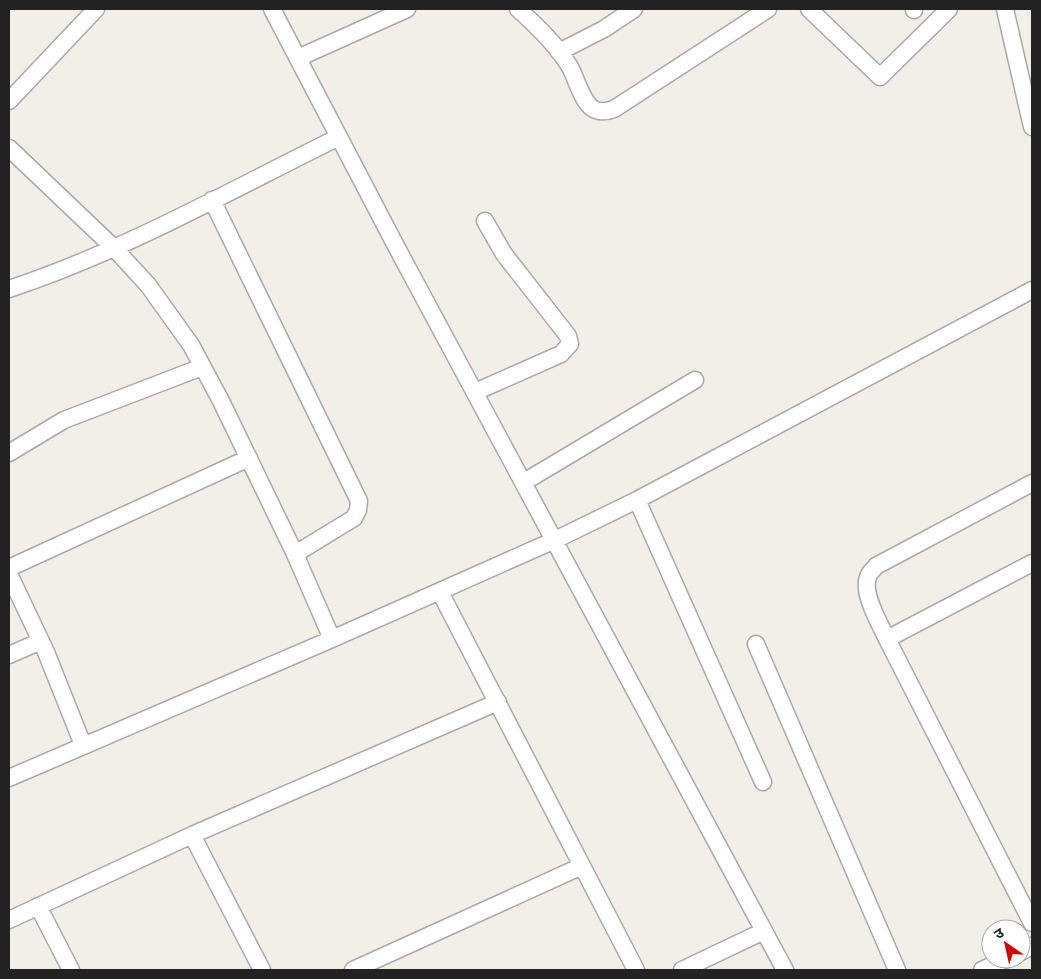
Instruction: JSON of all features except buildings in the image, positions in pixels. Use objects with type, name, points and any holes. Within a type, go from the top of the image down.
[{"type":"street","points":[[9,101],[96,9]]},
{"type":"street","points":[[272,9],[474,392],[785,970]]},
{"type":"street","points":[[298,58],[407,9]]},
{"type":"street","points":[[518,9],[559,52],[570,68],[587,104],[592,109],[600,112],[614,109],[768,9]]},
{"type":"street","points":[[559,52],[604,29],[634,9]]},
{"type":"street","points":[[809,9],[880,77],[950,9]]},
{"type":"street","points":[[1005,9],[1032,122]]},
{"type":"street","points":[[9,289],[114,248],[339,137]]},
{"type":"street","points":[[9,148],[114,248],[148,285],[190,345],[249,458],[295,554],[332,639]]},
{"type":"street","points":[[212,200],[359,501],[358,510],[354,518],[295,554]]},
{"type":"street","points":[[474,392],[561,354],[570,344],[568,336],[504,254],[485,221]]},
{"type":"street","points":[[9,778],[440,592],[555,540],[637,500],[1032,290]]},
{"type":"street","points":[[9,453],[64,420],[202,367]]},
{"type":"street","points":[[524,482],[696,380]]},
{"type":"street","points":[[9,568],[249,458]]},
{"type":"street","points":[[1032,482],[876,566],[868,576],[867,589],[870,601],[887,638],[1032,923]]},
{"type":"street","points":[[637,500],[763,782]]},
{"type":"street","points":[[887,638],[1032,563]]},
{"type":"street","points":[[9,574],[41,641],[83,745]]},
{"type":"street","points":[[440,592],[636,970]]},
{"type":"street","points":[[9,655],[41,641]]},
{"type":"street","points":[[756,644],[897,970]]},
{"type":"street","points":[[9,920],[192,835],[498,702]]},
{"type":"street","points":[[192,835],[262,970]]},
{"type":"street","points":[[353,970],[582,866]]},
{"type":"street","points":[[38,906],[71,970]]},
{"type":"street","points":[[682,970],[764,931]]}]
